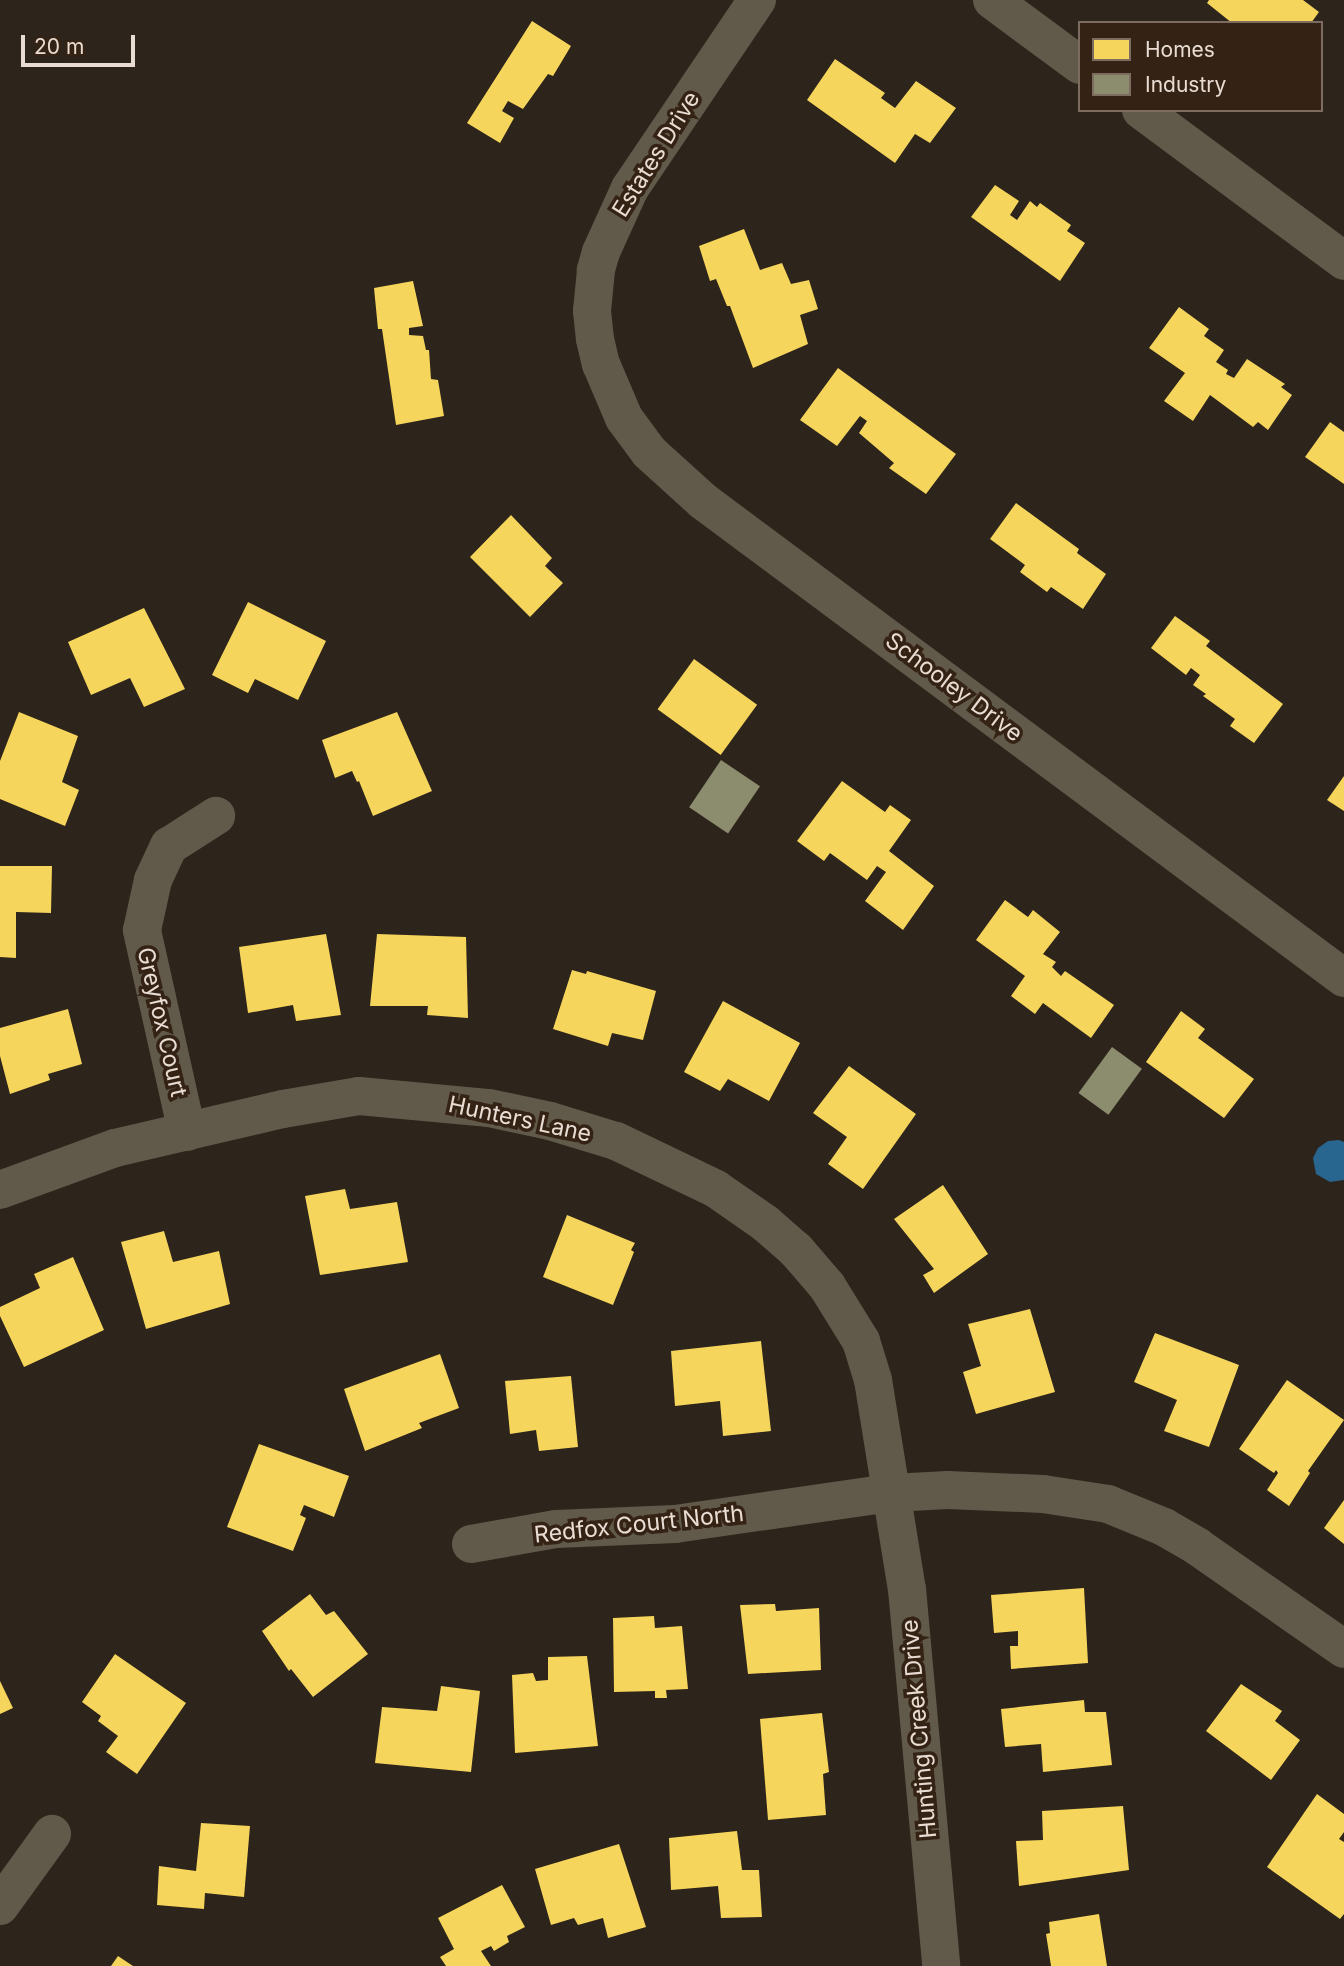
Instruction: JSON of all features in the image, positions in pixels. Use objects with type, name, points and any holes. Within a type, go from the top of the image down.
[{"type":"street","name":"Estates Drive","points":[[601,364],[592,311],[596,270],[609,229],[630,188],[757,0]]},
{"type":"street","points":[[992,0],[1078,64]]},
{"type":"street","points":[[1144,112],[1344,261]]},
{"type":"street","name":"Schooley Drive","points":[[601,364],[624,418],[649,452],[678,481],[1344,978]]},
{"type":"street","name":"Greyfox Court","points":[[187,1132],[142,930],[153,880],[169,846],[216,816]]},
{"type":"street","name":"Hunters Lane","points":[[0,1190],[115,1148],[283,1109],[359,1096],[432,1100],[489,1108],[550,1121],[616,1141],[677,1168],[744,1208],[796,1250],[828,1286],[861,1341],[873,1380],[891,1493]]},
{"type":"street","name":"Redfox Court North","points":[[471,1544],[556,1530],[675,1524],[891,1493],[948,1490],[1043,1494],[1108,1504],[1132,1512],[1198,1547],[1344,1649]]},
{"type":"street","name":"Hunting Creek Drive","points":[[891,1493],[916,1665],[941,1966]]},
{"type":"street","points":[[0,1906],[52,1834]]},
{"type":"water","points":[[1328,1141],[1344,1142],[1344,1180],[1330,1182],[1316,1174],[1313,1158],[1318,1148]]},
{"type":"building: Homes","points":[[1209,0],[1303,0],[1319,12],[1312,21],[1230,21],[1207,3]]},
{"type":"building: Homes","points":[[532,21],[571,46],[553,76],[548,74],[523,109],[508,101],[502,111],[514,118],[500,143],[467,123]]},
{"type":"building: Homes","points":[[835,59],[885,93],[881,98],[895,108],[916,81],[956,108],[930,143],[915,134],[895,163],[807,100]]},
{"type":"building: Homes","points":[[995,185],[1019,201],[1010,215],[1017,220],[1030,201],[1037,207],[1040,203],[1071,225],[1067,231],[1085,243],[1060,281],[971,217]]},
{"type":"building: Homes","points":[[744,229],[760,270],[782,263],[791,284],[809,280],[818,309],[800,315],[808,344],[753,368],[730,306],[727,306],[716,279],[710,281],[699,246]]},
{"type":"building: Homes","points":[[413,281],[423,326],[409,328],[409,335],[423,336],[426,350],[429,350],[431,379],[438,380],[444,416],[396,425],[382,329],[378,329],[374,288]]},
{"type":"building: Homes","points":[[1179,307],[1209,329],[1204,336],[1224,350],[1216,362],[1228,370],[1226,374],[1234,378],[1247,359],[1285,384],[1281,387],[1292,395],[1268,430],[1258,422],[1253,427],[1210,395],[1193,421],[1164,401],[1185,373],[1149,348]]},
{"type":"building: Homes","points":[[838,368],[956,454],[926,494],[889,468],[894,463],[859,433],[867,421],[860,416],[837,446],[800,420]]},
{"type":"building: Homes","points":[[1330,422],[1344,432],[1344,484],[1305,457]]},
{"type":"building: Homes","points":[[1016,503],[1079,549],[1077,553],[1106,574],[1083,609],[1051,587],[1047,592],[1020,572],[1025,565],[990,539]]},
{"type":"building: Homes","points":[[511,515],[552,558],[545,566],[563,583],[530,617],[470,557]]},
{"type":"building: Homes","points":[[248,602],[326,641],[298,700],[255,679],[248,693],[212,675]]},
{"type":"building: Homes","points":[[144,608],[185,689],[144,707],[130,678],[91,695],[68,642]]},
{"type":"building: Homes","points":[[1175,616],[1210,641],[1206,646],[1283,704],[1254,743],[1230,726],[1235,719],[1203,696],[1206,694],[1193,685],[1200,675],[1191,668],[1186,675],[1151,648]]},
{"type":"building: Homes","points":[[694,659],[757,705],[721,755],[658,709]]},
{"type":"building: Homes","points":[[19,712],[78,736],[62,782],[79,790],[65,826],[0,799],[0,761]]},
{"type":"building: Homes","points":[[397,712],[432,791],[373,816],[359,781],[357,782],[352,771],[335,778],[322,740]]},
{"type":"building: Homes","points":[[1344,776],[1344,811],[1327,800]]},
{"type":"building: Homes","points":[[842,781],[885,812],[890,805],[911,820],[889,851],[934,886],[903,930],[865,901],[886,872],[877,866],[867,880],[830,853],[824,861],[797,841]]},
{"type":"building: Homes","points":[[0,866],[52,866],[51,913],[16,912],[16,958],[0,957]]},
{"type":"building: Homes","points":[[1005,900],[1028,917],[1033,910],[1060,932],[1043,954],[1056,962],[1052,967],[1061,976],[1065,971],[1114,1005],[1091,1038],[1043,1003],[1035,1014],[1011,996],[1025,976],[976,940]]},
{"type":"building: Homes","points":[[326,934],[341,1015],[296,1021],[293,1005],[248,1013],[239,947]]},
{"type":"building: Homes","points":[[377,934],[466,937],[468,1018],[427,1015],[428,1006],[370,1006]]},
{"type":"building: Homes","points":[[572,970],[586,974],[587,971],[656,991],[643,1040],[612,1033],[608,1046],[553,1029]]},
{"type":"building: Homes","points":[[723,1001],[800,1043],[769,1101],[728,1079],[720,1091],[684,1072]]},
{"type":"building: Homes","points":[[68,1009],[82,1064],[48,1074],[50,1080],[10,1094],[0,1056],[0,1028]]},
{"type":"building: Homes","points":[[1181,1011],[1205,1029],[1198,1038],[1254,1079],[1224,1118],[1146,1062]]},
{"type":"building: Homes","points":[[849,1066],[916,1114],[863,1189],[828,1164],[847,1137],[813,1113]]},
{"type":"building: Homes","points":[[943,1185],[988,1254],[934,1293],[923,1275],[934,1269],[894,1219]]},
{"type":"building: Homes","points":[[345,1189],[350,1209],[397,1202],[408,1262],[320,1275],[305,1196]]},
{"type":"building: Homes","points":[[567,1215],[635,1243],[613,1305],[543,1277]]},
{"type":"building: Homes","points":[[164,1231],[173,1262],[219,1251],[230,1304],[146,1329],[121,1242]]},
{"type":"building: Homes","points":[[73,1257],[104,1330],[24,1367],[0,1316],[0,1307],[40,1288],[34,1274]]},
{"type":"building: Homes","points":[[1030,1309],[1055,1392],[976,1414],[963,1372],[981,1366],[968,1324]]},
{"type":"building: Homes","points":[[1155,1333],[1239,1365],[1209,1447],[1164,1431],[1177,1400],[1134,1382]]},
{"type":"building: Homes","points":[[761,1341],[771,1431],[723,1436],[720,1401],[675,1406],[671,1351]]},
{"type":"building: Homes","points":[[440,1354],[459,1408],[419,1423],[422,1428],[365,1451],[344,1389]]},
{"type":"building: Homes","points":[[571,1376],[578,1447],[539,1451],[536,1430],[510,1434],[505,1381]]},
{"type":"building: Homes","points":[[1287,1380],[1344,1420],[1308,1471],[1310,1473],[1289,1506],[1267,1490],[1278,1473],[1276,1470],[1274,1473],[1239,1449]]},
{"type":"building: Homes","points":[[259,1444],[349,1476],[334,1517],[304,1505],[300,1515],[306,1518],[293,1551],[227,1527]]},
{"type":"building: Homes","points":[[1344,1500],[1344,1544],[1324,1528]]},
{"type":"building: Homes","points":[[1084,1588],[1088,1663],[1011,1669],[1010,1646],[1018,1646],[1018,1631],[994,1633],[991,1595]]},
{"type":"building: Homes","points":[[310,1594],[326,1615],[334,1611],[368,1654],[313,1697],[291,1669],[289,1671],[262,1631]]},
{"type":"building: Homes","points":[[775,1604],[776,1611],[819,1608],[821,1670],[748,1674],[740,1605]]},
{"type":"building: Homes","points":[[654,1616],[655,1628],[682,1626],[688,1689],[666,1690],[667,1698],[655,1698],[655,1691],[614,1692],[613,1618]]},
{"type":"building: Homes","points":[[115,1654],[186,1703],[137,1774],[106,1752],[118,1736],[98,1721],[101,1716],[82,1702]]},
{"type":"building: Homes","points":[[587,1656],[598,1746],[515,1753],[512,1675],[533,1673],[536,1681],[548,1680],[548,1657]]},
{"type":"building: Homes","points":[[0,1681],[13,1708],[0,1714]]},
{"type":"building: Homes","points":[[1241,1684],[1282,1711],[1275,1721],[1300,1740],[1271,1780],[1206,1731]]},
{"type":"building: Homes","points":[[441,1686],[480,1691],[471,1772],[375,1763],[382,1707],[437,1711]]},
{"type":"building: Homes","points":[[1084,1700],[1085,1712],[1106,1712],[1112,1765],[1043,1772],[1041,1744],[1005,1747],[1001,1709]]},
{"type":"building: Homes","points":[[822,1713],[829,1772],[823,1774],[826,1815],[768,1820],[760,1719]]},
{"type":"building: Homes","points":[[1317,1794],[1344,1814],[1344,1832],[1339,1839],[1344,1842],[1344,1914],[1340,1919],[1267,1867]]},
{"type":"building: Homes","points":[[1123,1806],[1129,1870],[1019,1886],[1016,1841],[1043,1840],[1042,1811]]},
{"type":"building: Homes","points":[[201,1823],[250,1826],[244,1897],[205,1893],[204,1909],[157,1905],[159,1866],[196,1871]]},
{"type":"building: Homes","points":[[737,1831],[742,1870],[759,1870],[762,1917],[721,1918],[718,1886],[671,1890],[669,1838]]},
{"type":"building: Homes","points":[[619,1844],[646,1927],[608,1938],[603,1918],[578,1925],[574,1918],[551,1925],[535,1869]]},
{"type":"building: Homes","points":[[502,1885],[525,1927],[507,1936],[509,1942],[494,1951],[491,1946],[481,1951],[491,1966],[446,1966],[440,1957],[454,1949],[438,1918]]},
{"type":"building: Homes","points":[[1099,1914],[1107,1966],[1051,1966],[1046,1934],[1050,1933],[1049,1922]]},
{"type":"building: Homes","points":[[118,1956],[133,1966],[111,1966]]},
{"type":"building: Industry","points":[[721,760],[760,786],[728,834],[689,807]]},
{"type":"building: Industry","points":[[1112,1047],[1142,1069],[1108,1115],[1078,1093]]}]
